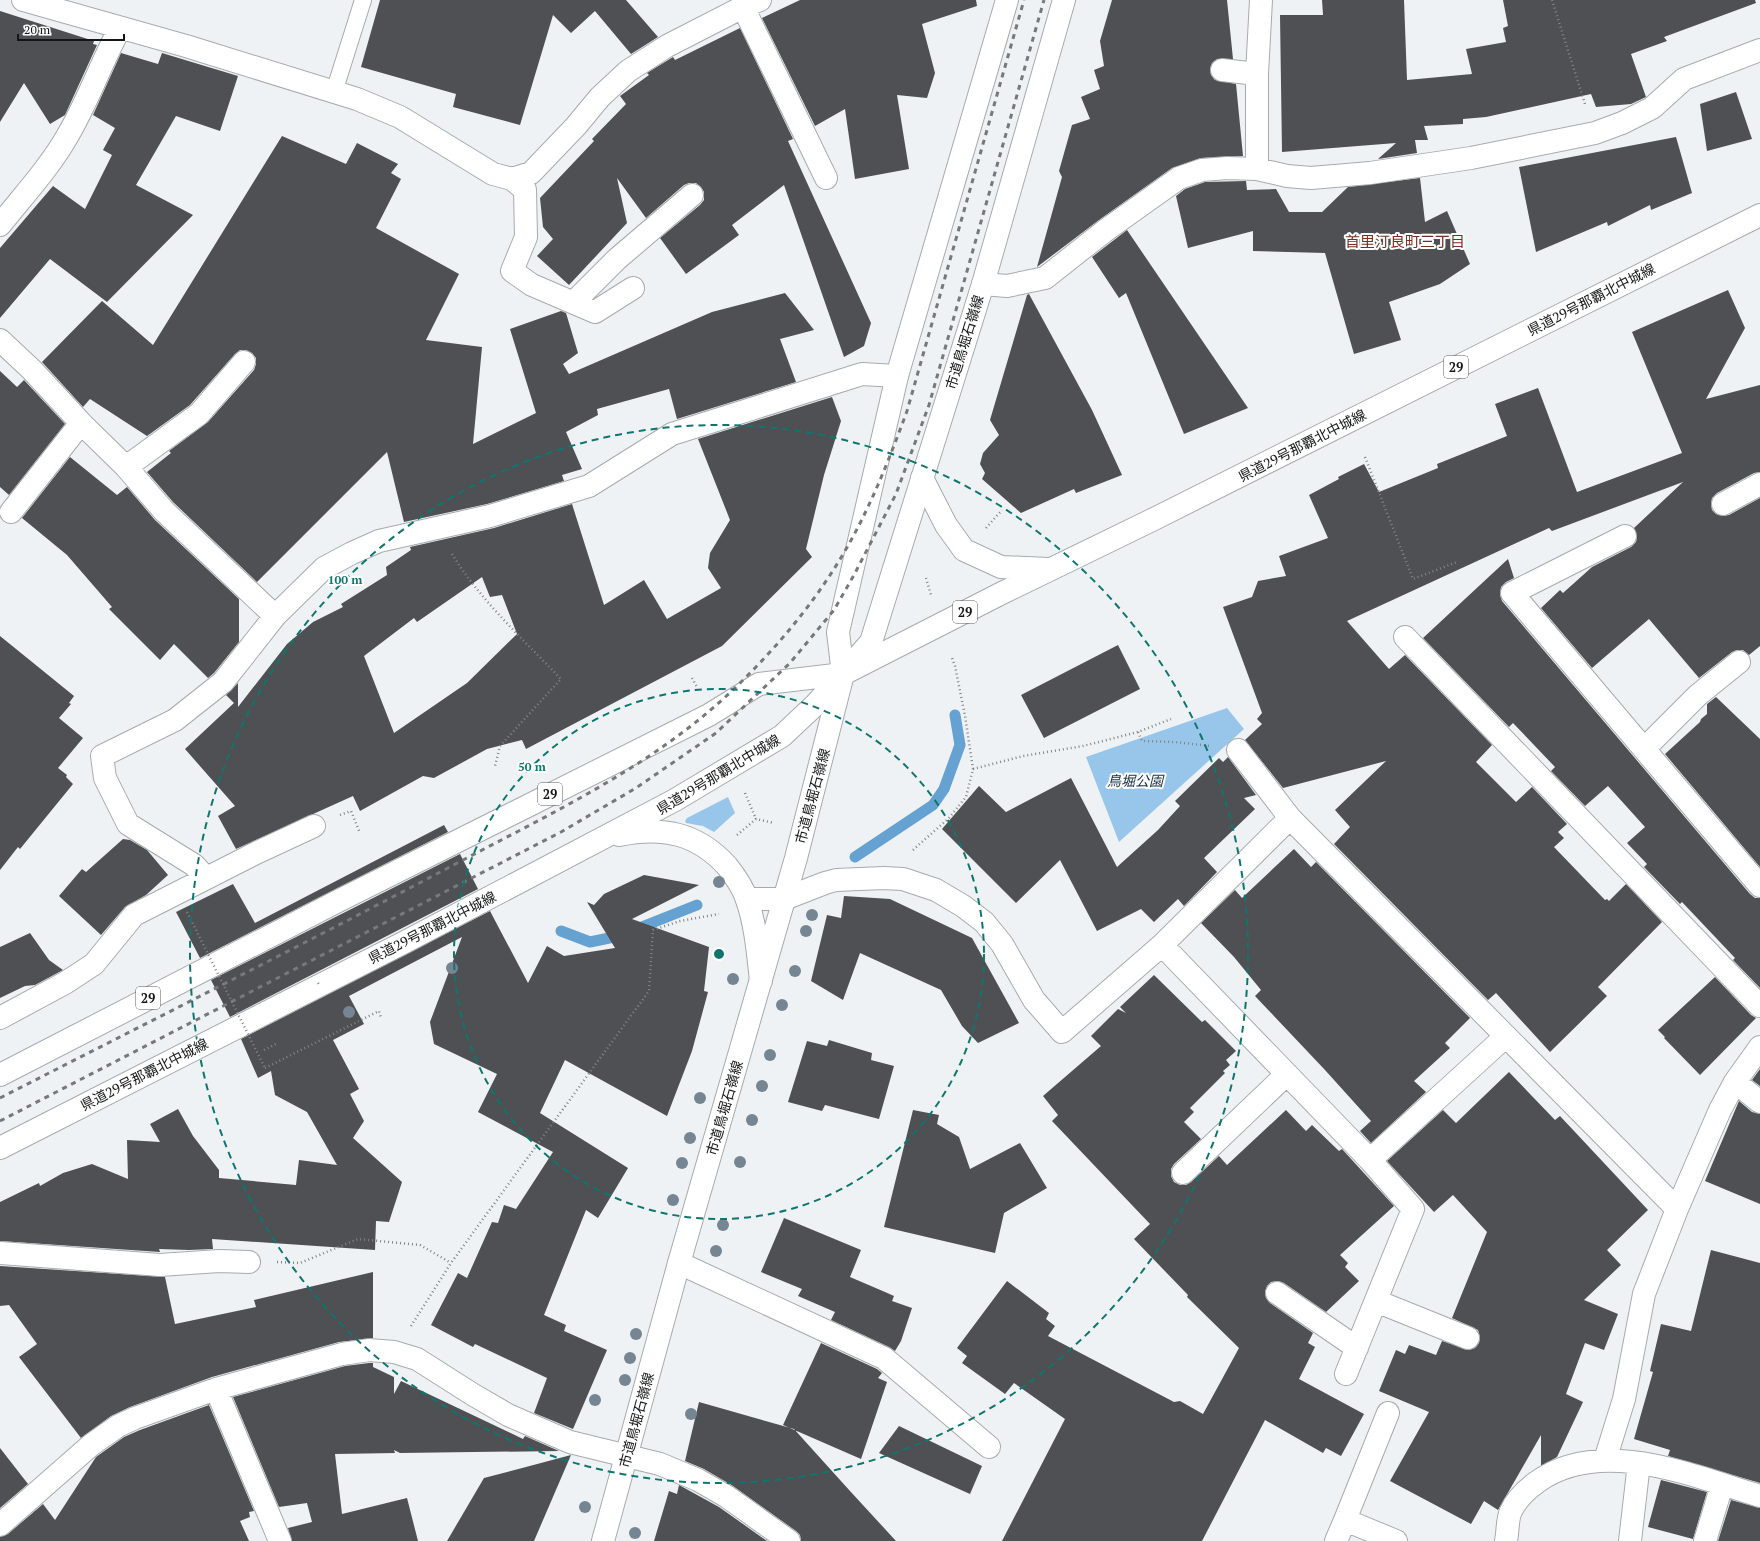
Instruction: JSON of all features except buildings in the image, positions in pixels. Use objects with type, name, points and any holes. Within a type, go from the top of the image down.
[{"type":"street","points":[[23,0],[186,46],[357,99],[400,117],[492,174],[512,179],[525,190],[526,237],[512,271],[532,285],[595,312],[633,288]]},
{"type":"street","name":"市道鳥堀石嶺線","points":[[602,1541],[679,1263],[784,899],[843,674],[838,632],[897,376],[1007,0]]},
{"type":"street","name":"市道鳥堀石嶺線","points":[[843,674],[871,642],[982,284],[1064,0]]},
{"type":"street","points":[[1257,169],[1257,74],[1261,0]]},
{"type":"street","points":[[512,179],[531,173],[576,126],[600,97],[628,71],[667,46],[752,3],[826,178]]},
{"type":"street","points":[[0,225],[68,136],[120,28]]},
{"type":"street","points":[[982,284],[1007,286],[1045,278],[1106,230],[1179,178],[1202,170],[1227,168],[1257,169],[1287,176],[1311,178],[1370,173],[1471,158],[1595,132],[1622,123],[1652,108],[1684,79],[1760,50]]},
{"type":"street","points":[[1222,70],[1257,74]]},
{"type":"street","points":[[574,302],[617,258],[692,195]]},
{"type":"street","name":"県道29号那覇北中城線","points":[[0,1075],[340,900],[709,715],[759,684],[843,674],[1050,569],[1152,520],[1760,215]]},
{"type":"street","points":[[0,340],[32,370],[81,423],[126,467],[164,512],[275,616]]},
{"type":"street","points":[[126,467],[199,414],[244,362]]},
{"type":"street","points":[[206,878],[194,865],[128,824],[105,778],[102,756],[172,715],[223,682],[275,616],[324,568],[379,541],[490,516],[589,486],[672,434],[862,374],[897,376]]},
{"type":"street","points":[[11,512],[81,423]]},
{"type":"street","points":[[922,478],[946,525],[964,550],[1001,567],[1050,569]]},
{"type":"street","points":[[1723,504],[1760,484]]},
{"type":"street","points":[[1625,536],[1512,593],[1760,886]]},
{"type":"street","points":[[1405,637],[1760,1006]]},
{"type":"street","points":[[1644,749],[1698,695],[1739,662]]},
{"type":"street","name":"県道29号那覇北中城線","points":[[0,1148],[405,942],[676,800],[782,736],[815,705],[843,674]]},
{"type":"street","points":[[1238,750],[1290,818],[1677,1209]]},
{"type":"street","points":[[747,899],[784,899],[824,882],[836,880],[884,878],[903,879],[936,890],[964,906],[984,922],[1002,944],[1034,1000],[1062,1032],[1162,945],[1290,818]]},
{"type":"street","points":[[0,1018],[65,983],[94,964],[134,915],[206,878],[314,826]]},
{"type":"street","points":[[598,840],[630,833],[656,831],[680,834],[695,840],[716,855],[736,876],[747,899],[755,928],[761,981]]},
{"type":"street","points":[[1162,945],[1370,1160],[1413,1209],[1346,1374]]},
{"type":"street","points":[[1370,1160],[1505,1036]]},
{"type":"street","points":[[1605,1460],[1624,1399],[1644,1294],[1677,1209],[1720,1110],[1735,1082],[1760,1047]]},
{"type":"street","points":[[1183,1173],[1287,1074]]},
{"type":"street","points":[[1735,1082],[1760,1102]]},
{"type":"street","points":[[0,1253],[160,1265],[218,1261],[249,1262]]},
{"type":"street","points":[[679,1263],[884,1358],[989,1447]]},
{"type":"street","points":[[1277,1293],[1357,1348]]},
{"type":"street","points":[[1376,1301],[1468,1338]]},
{"type":"street","points":[[0,1525],[91,1445],[118,1426],[216,1389],[342,1354],[369,1350],[394,1352],[417,1359],[508,1415],[570,1442],[660,1464],[698,1480],[726,1496],[789,1541]]},
{"type":"street","points":[[216,1389],[280,1541]]},
{"type":"street","points":[[1336,1541],[1388,1413]]},
{"type":"street","points":[[1506,1541],[1510,1513],[1518,1497],[1550,1472],[1567,1466],[1605,1460],[1639,1463],[1678,1472],[1760,1496]]},
{"type":"street","points":[[1630,1541],[1639,1463]]},
{"type":"street","points":[[1705,1541],[1722,1485]]},
{"type":"street","points":[[1345,1520],[1396,1541]]},
{"type":"lane","points":[[334,92],[363,0]]},
{"type":"path","points":[[1552,0],[1595,132]]},
{"type":"path","points":[[1365,457],[1413,579],[1457,562]]},
{"type":"path","points":[[984,530],[1002,510]]},
{"type":"path","points":[[439,527],[446,543],[461,569],[561,678],[500,746],[495,766]]},
{"type":"path","points":[[926,578],[931,595]]},
{"type":"path","points":[[884,878],[948,818],[966,797],[973,769],[965,716],[952,658]]},
{"type":"path","points":[[692,678],[697,688]]},
{"type":"path","points":[[973,769],[1023,756],[1083,746],[1138,732],[1171,719]]},
{"type":"path","points":[[1138,732],[1142,741],[1174,742],[1238,750]]},
{"type":"path","points":[[743,789],[756,818]]},
{"type":"path","points":[[351,811],[360,833]]},
{"type":"path","points":[[756,818],[774,823]]},
{"type":"path","points":[[733,839],[756,818]]},
{"type":"path","points":[[187,912],[265,1068],[379,1011],[381,1018]]},
{"type":"path","points":[[394,1352],[451,1263],[649,991],[653,930],[680,921],[722,914]]},
{"type":"path","points":[[258,1053],[278,1043]]},
{"type":"path","points":[[249,1262],[300,1263],[358,1240],[420,1245],[451,1263]]},
{"type":"green space","name":"鳥堀公園","points":[[1227,708],[1244,729],[1119,842],[1086,757]]},
{"type":"green space","points":[[728,797],[735,813],[714,832],[703,826],[686,823],[685,821],[687,818]]},
{"type":"waterway","points":[[855,857],[933,805],[944,789],[960,745],[955,715]]},
{"type":"waterway","points":[[561,931],[590,942],[619,936],[697,905]]},
{"type":"railway","points":[[0,1098],[335,927],[523,829],[599,787],[672,740],[707,713],[768,655],[820,590],[842,556],[870,503],[893,448],[907,411],[1024,0]]},
{"type":"railway","points":[[0,1121],[561,832],[636,788],[716,733],[790,663],[834,610],[896,494],[929,405],[1044,0]]},
{"type":"district","name":"首里汀良町三丁目","points":[[1405,241]]}]
